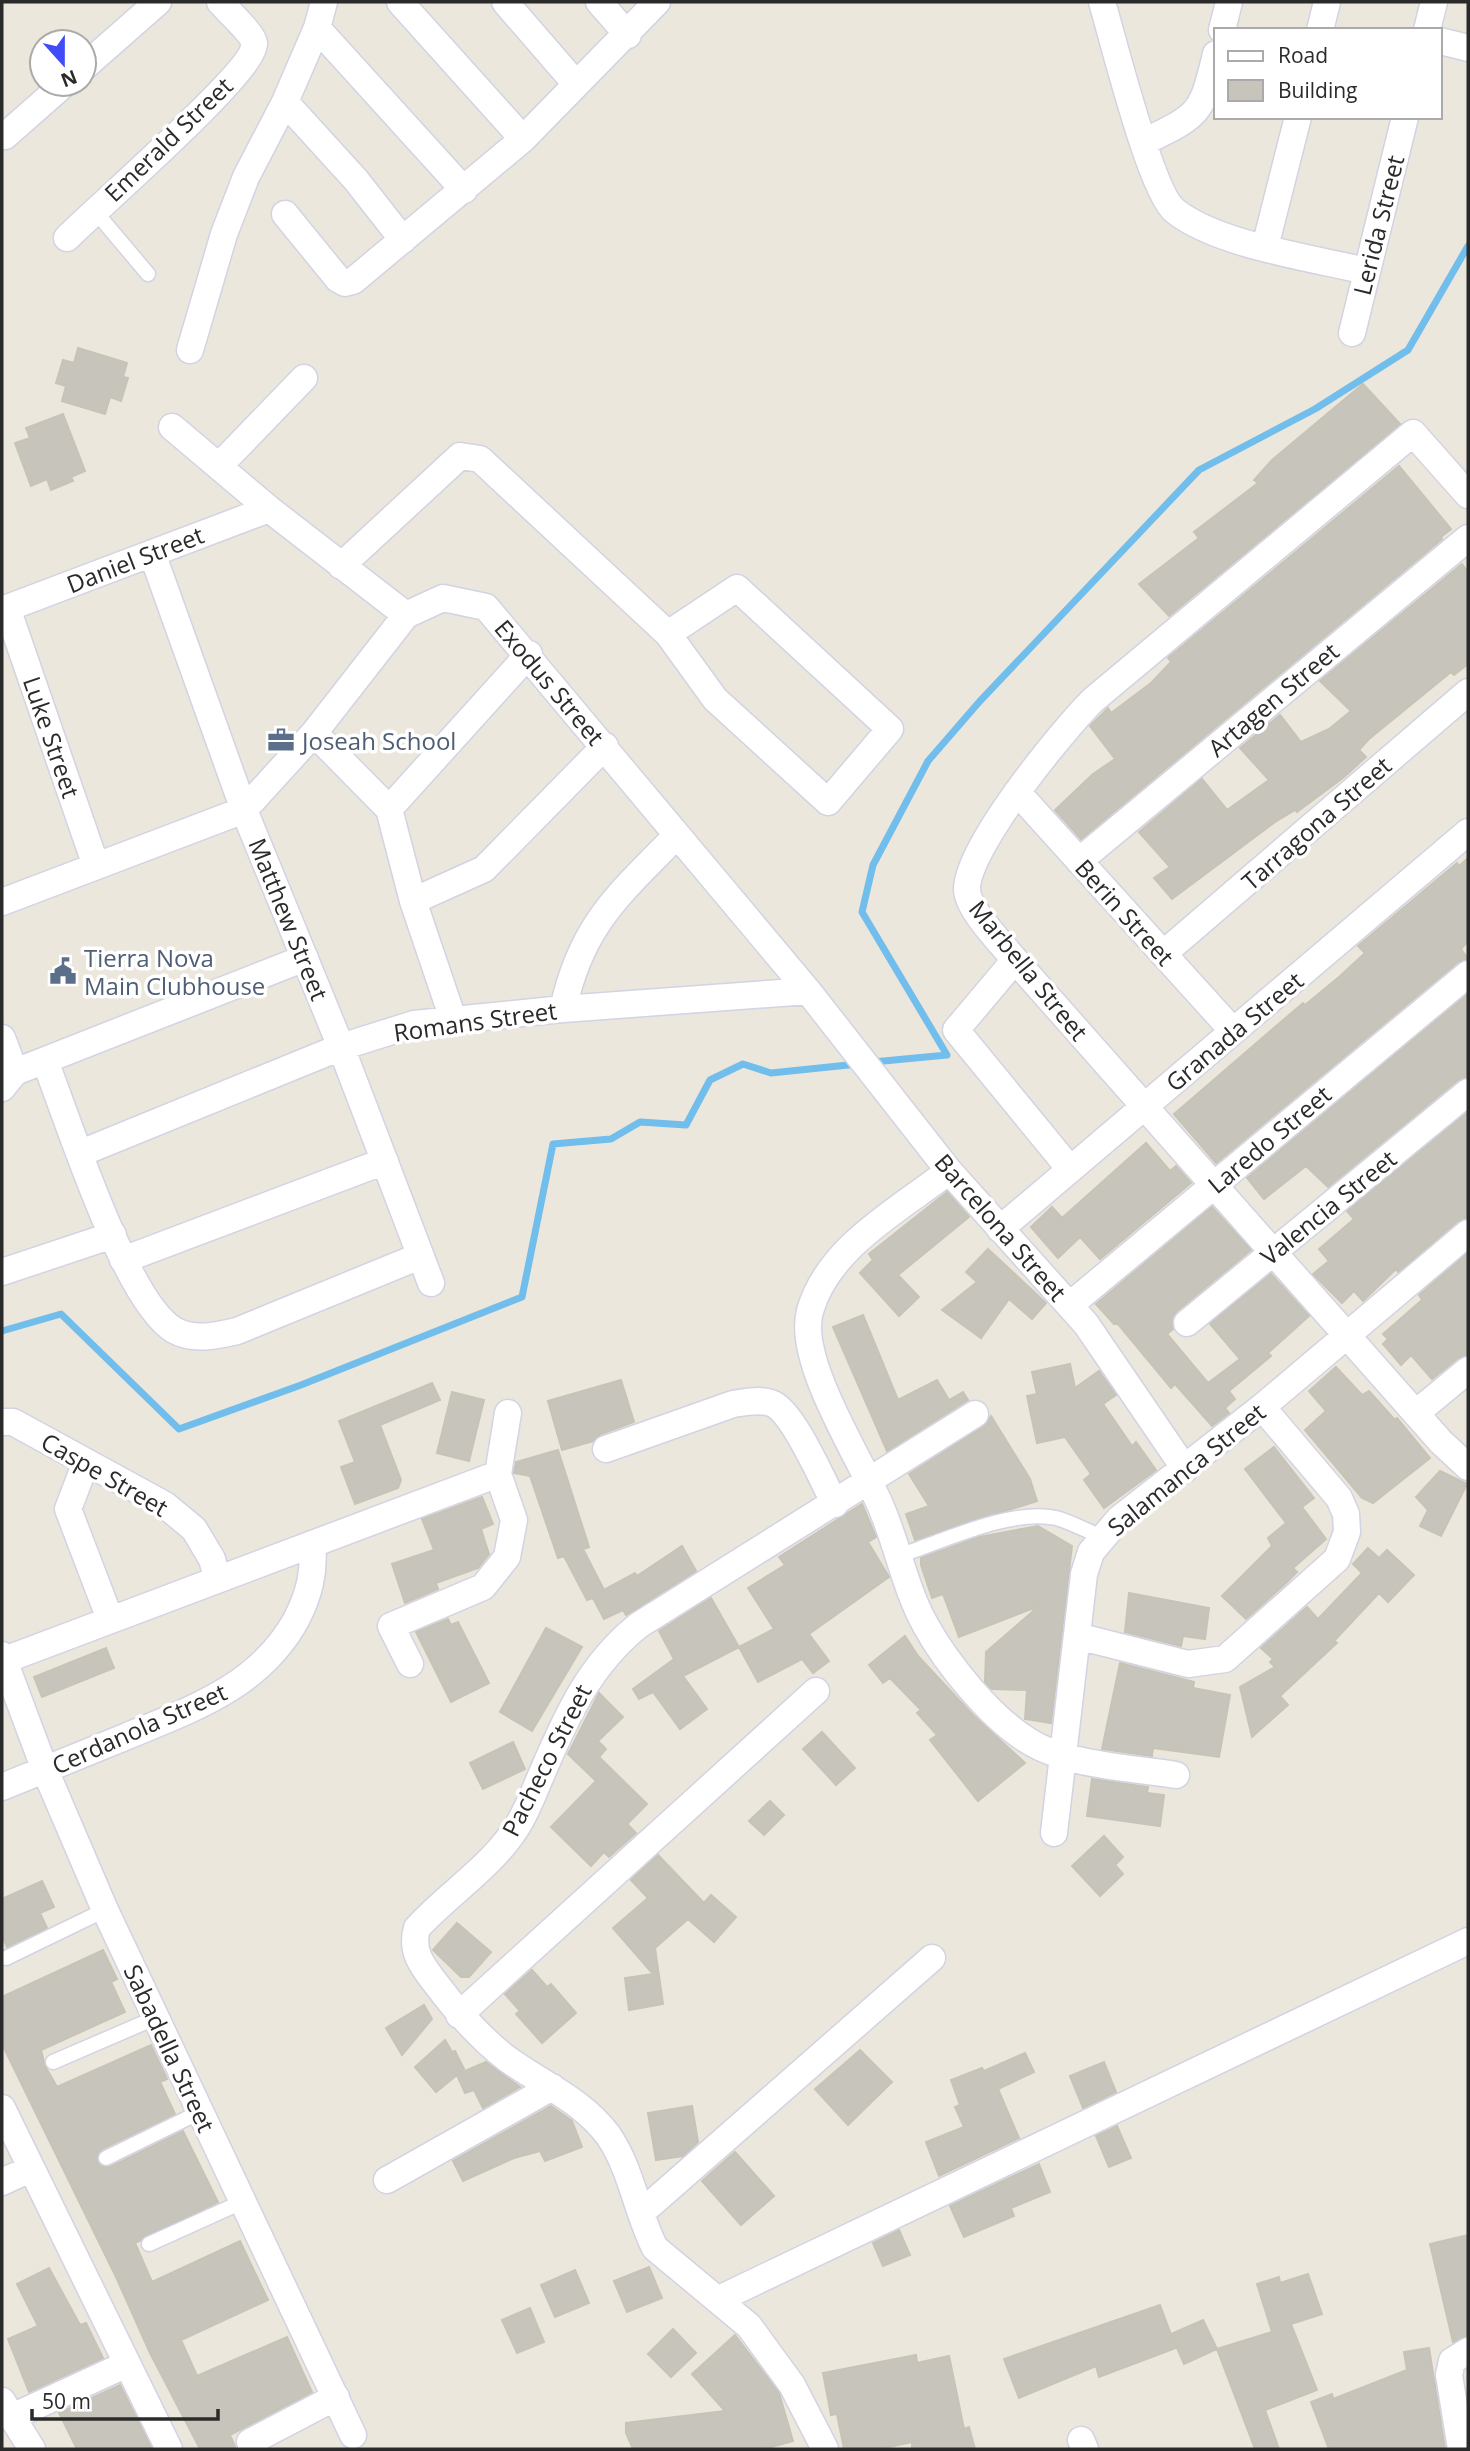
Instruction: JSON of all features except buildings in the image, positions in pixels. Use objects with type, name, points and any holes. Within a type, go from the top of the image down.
[{"type":"street","points":[[98,55],[158,2]]},
{"type":"street","name":"Emerald Street","points":[[67,238],[94,210],[179,135],[236,72],[253,48],[253,39],[220,2]]},
{"type":"street","points":[[190,350],[224,234],[246,177],[285,102],[317,28],[324,2]]},
{"type":"street","points":[[400,2],[523,139]]},
{"type":"street","points":[[505,2],[576,84]]},
{"type":"street","points":[[599,2],[628,35]]},
{"type":"street","points":[[285,214],[338,279],[345,284],[353,281],[523,139],[628,35],[657,2]]},
{"type":"street","points":[[1102,2],[1154,180],[1173,210],[1206,229],[1265,247],[1366,271]]},
{"type":"street","points":[[1222,28],[1229,2]]},
{"type":"street","points":[[1320,28],[1327,2]]},
{"type":"street","points":[[1428,28],[1434,2]]},
{"type":"street","points":[[317,28],[464,190]]},
{"type":"street","points":[[1442,42],[1468,48]]},
{"type":"street","points":[[1144,142],[1188,120],[1205,99],[1214,62]]},
{"type":"street","points":[[5,136],[48,98]]},
{"type":"street","points":[[285,102],[356,180],[403,240]]},
{"type":"street","points":[[1265,247],[1297,119]]},
{"type":"street","name":"Lerida Street","points":[[1352,333],[1404,119]]},
{"type":"street","points":[[219,466],[304,378]]},
{"type":"street","points":[[172,426],[269,509],[406,615]]},
{"type":"street","name":"Marbella Street","points":[[1468,495],[1413,433],[1093,700],[1066,727],[1017,792],[970,873],[967,891],[972,905],[1015,960],[1212,1186],[1468,1468]]},
{"type":"street","points":[[341,566],[460,456],[470,455],[480,459],[668,634],[715,699],[828,802],[890,730],[737,588],[668,634]]},
{"type":"street","name":"Daniel Street","points":[[4,609],[269,509]]},
{"type":"street","name":"Artagen Street","points":[[1079,861],[1468,538]]},
{"type":"street","name":"Matthew Street","points":[[152,553],[244,810],[341,1047],[431,1283]]},
{"type":"street","name":"Exodus Street","points":[[2,902],[244,810],[314,733],[406,615],[443,598],[486,607],[529,654],[808,991]]},
{"type":"street","name":"Luke Street","points":[[4,609],[96,866]]},
{"type":"street","points":[[389,809],[529,654]]},
{"type":"street","name":"Tarragona Street","points":[[1163,954],[1468,692]]},
{"type":"street","points":[[314,733],[389,809],[413,901],[453,1019]]},
{"type":"street","points":[[413,901],[484,869],[605,746]]},
{"type":"street","name":"Berin Street","points":[[1017,792],[1233,1031]]},
{"type":"street","name":"Granada Street","points":[[999,1229],[1468,832]]},
{"type":"street","points":[[563,1009],[572,970],[588,936],[608,906],[677,835]]},
{"type":"street","points":[[2,1038],[8,1080],[45,1061],[305,958]]},
{"type":"street","points":[[1015,960],[956,1030],[1070,1169]]},
{"type":"street","name":"Laredo Street","points":[[1070,1305],[1468,974]]},
{"type":"street","name":"Romans Street","points":[[81,1153],[341,1047],[414,1024],[563,1009],[808,991]]},
{"type":"street","name":"Barcelona Street","points":[[808,991],[950,1171],[999,1229],[1070,1305],[1104,1349],[1144,1413],[1185,1469]]},
{"type":"street","points":[[45,1061],[123,1260],[141,1294],[158,1316],[174,1330],[192,1336],[214,1336],[237,1331],[421,1256]]},
{"type":"street","name":"Valencia Street","points":[[1187,1323],[1468,1092]]},
{"type":"street","points":[[123,1260],[386,1161]]},
{"type":"street","points":[[950,1171],[860,1239],[834,1264],[821,1284],[809,1312],[808,1340],[816,1370],[869,1482],[925,1626],[968,1684],[1025,1739],[1046,1751],[1175,1775]]},
{"type":"street","name":"Salamanca Street","points":[[1054,1833],[1084,1574],[1091,1552],[1101,1537],[1135,1506],[1262,1407],[1468,1233]]},
{"type":"street","points":[[2,1272],[113,1235]]},
{"type":"street","points":[[1416,1413],[1468,1370]]},
{"type":"street","points":[[606,1448],[733,1404],[754,1401],[772,1403],[784,1413],[793,1427],[835,1504]]},
{"type":"street","points":[[1077,1636],[1188,1664],[1225,1659],[1337,1559],[1348,1532],[1346,1514],[1339,1498],[1262,1407]]},
{"type":"street","points":[[410,1664],[391,1626],[483,1587],[507,1557],[514,1520],[498,1474],[508,1413]]},
{"type":"street","name":"Pacheco Street","points":[[825,2449],[792,2385],[749,2326],[655,2248],[641,2213],[635,2187],[607,2134],[573,2100],[499,2053],[459,2015],[417,1957],[413,1940],[417,1928],[498,1852],[518,1825],[570,1709],[593,1669],[615,1644],[639,1625],[975,1414]]},
{"type":"street","name":"Caspe Street","points":[[2,1422],[13,1422],[165,1505],[194,1529],[212,1559],[217,1578]]},
{"type":"street","points":[[86,1462],[68,1509],[110,1619]]},
{"type":"street","points":[[2,1659],[498,1474]]},
{"type":"street","name":"Cerdanola Street","points":[[2,1787],[200,1706],[249,1677],[281,1646],[303,1607],[315,1569],[312,1544]]},
{"type":"street","name":"Sabadella Street","points":[[2,1659],[104,1910],[353,2435]]},
{"type":"street","points":[[459,2015],[816,1690]]},
{"type":"street","points":[[719,2299],[1468,1941]]},
{"type":"street","points":[[641,2213],[932,1958]]},
{"type":"street","points":[[387,2179],[552,2088]]},
{"type":"street","points":[[2,2108],[169,2449]]},
{"type":"street","points":[[2,2182],[30,2169]]},
{"type":"street","points":[[1461,2449],[1448,2375],[1452,2361],[1468,2351]]},
{"type":"street","points":[[32,2449],[7,2409],[127,2364]]},
{"type":"street","points":[[250,2442],[336,2397]]},
{"type":"lane","points":[[94,210],[149,274]]},
{"type":"lane","points":[[898,1556],[1006,1521],[1031,1517],[1056,1518],[1101,1537]]},
{"type":"lane","points":[[6,1958],[104,1910]]},
{"type":"lane","points":[[53,2062],[155,2018]]},
{"type":"lane","points":[[106,2158],[200,2112]]},
{"type":"lane","points":[[149,2244],[242,2202]]},
{"type":"waterway","points":[[873,1062],[947,1055],[862,912],[873,865],[928,761],[980,701],[1199,470],[1315,409],[1408,350],[1468,246]]},
{"type":"waterway","points":[[2,1331],[61,1314],[179,1429],[301,1385],[522,1297],[553,1144],[611,1139],[640,1122],[686,1125],[710,1080],[743,1064],[771,1073],[858,1064]]},
{"type":"place","name":"Joseah School","points":[[281,740]]},
{"type":"place","name":"Tierra Nova Main Clubhouse","points":[[63,971]]}]
